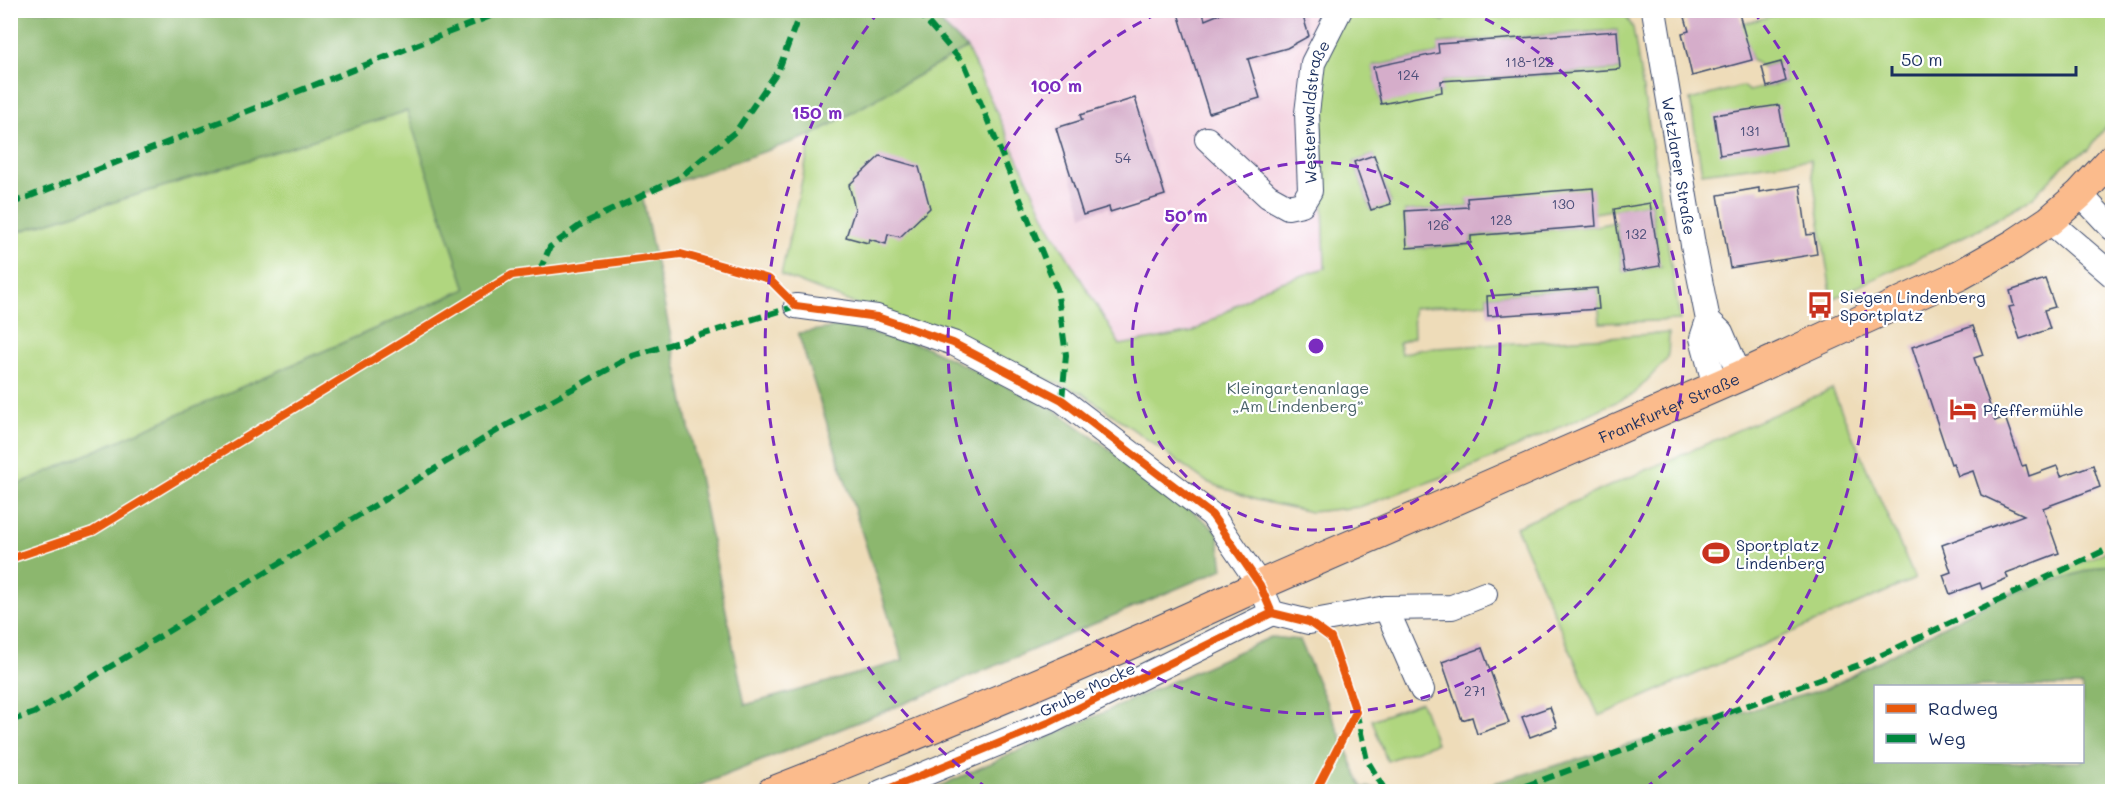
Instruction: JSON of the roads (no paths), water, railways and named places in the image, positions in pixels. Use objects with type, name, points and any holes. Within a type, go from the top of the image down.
[{"type":"main road","name":"Frankfurter Straße","points":[[772,792],[1024,689],[1201,612],[1727,381],[1960,275],[2013,245],[2049,221],[2080,194],[2112,159]]},
{"type":"street","name":"Westerwaldstraße","points":[[1207,139],[1269,196],[1288,207],[1302,204],[1310,190],[1307,113],[1313,63],[1340,10]]},
{"type":"street","name":"Wetzlarer Straße","points":[[1654,10],[1691,233],[1708,320],[1721,332],[1727,381]]},
{"type":"street","points":[[2080,194],[2112,228]]},
{"type":"street","points":[[2049,221],[2112,275]]},
{"type":"street","points":[[796,306],[877,317],[953,343],[1062,400],[1212,515],[1260,585],[1272,613],[1309,621],[1386,608],[1452,608],[1485,594]]},
{"type":"street","points":[[1386,608],[1422,690]]},
{"type":"street","name":"Grube Mocke","points":[[881,792],[1048,723],[1272,613]]},
{"type":"place","name":"Siegen Lindenberg Sportplatz","points":[[1820,305]]},
{"type":"place","name":"Pfeffermühle","points":[[1963,409]]},
{"type":"place","name":"Sportplatz Lindenberg","points":[[1716,553]]},
{"type":"park label","name":"Kleingartenanlage „Am Lindenberg“","points":[[1298,396]]}]
